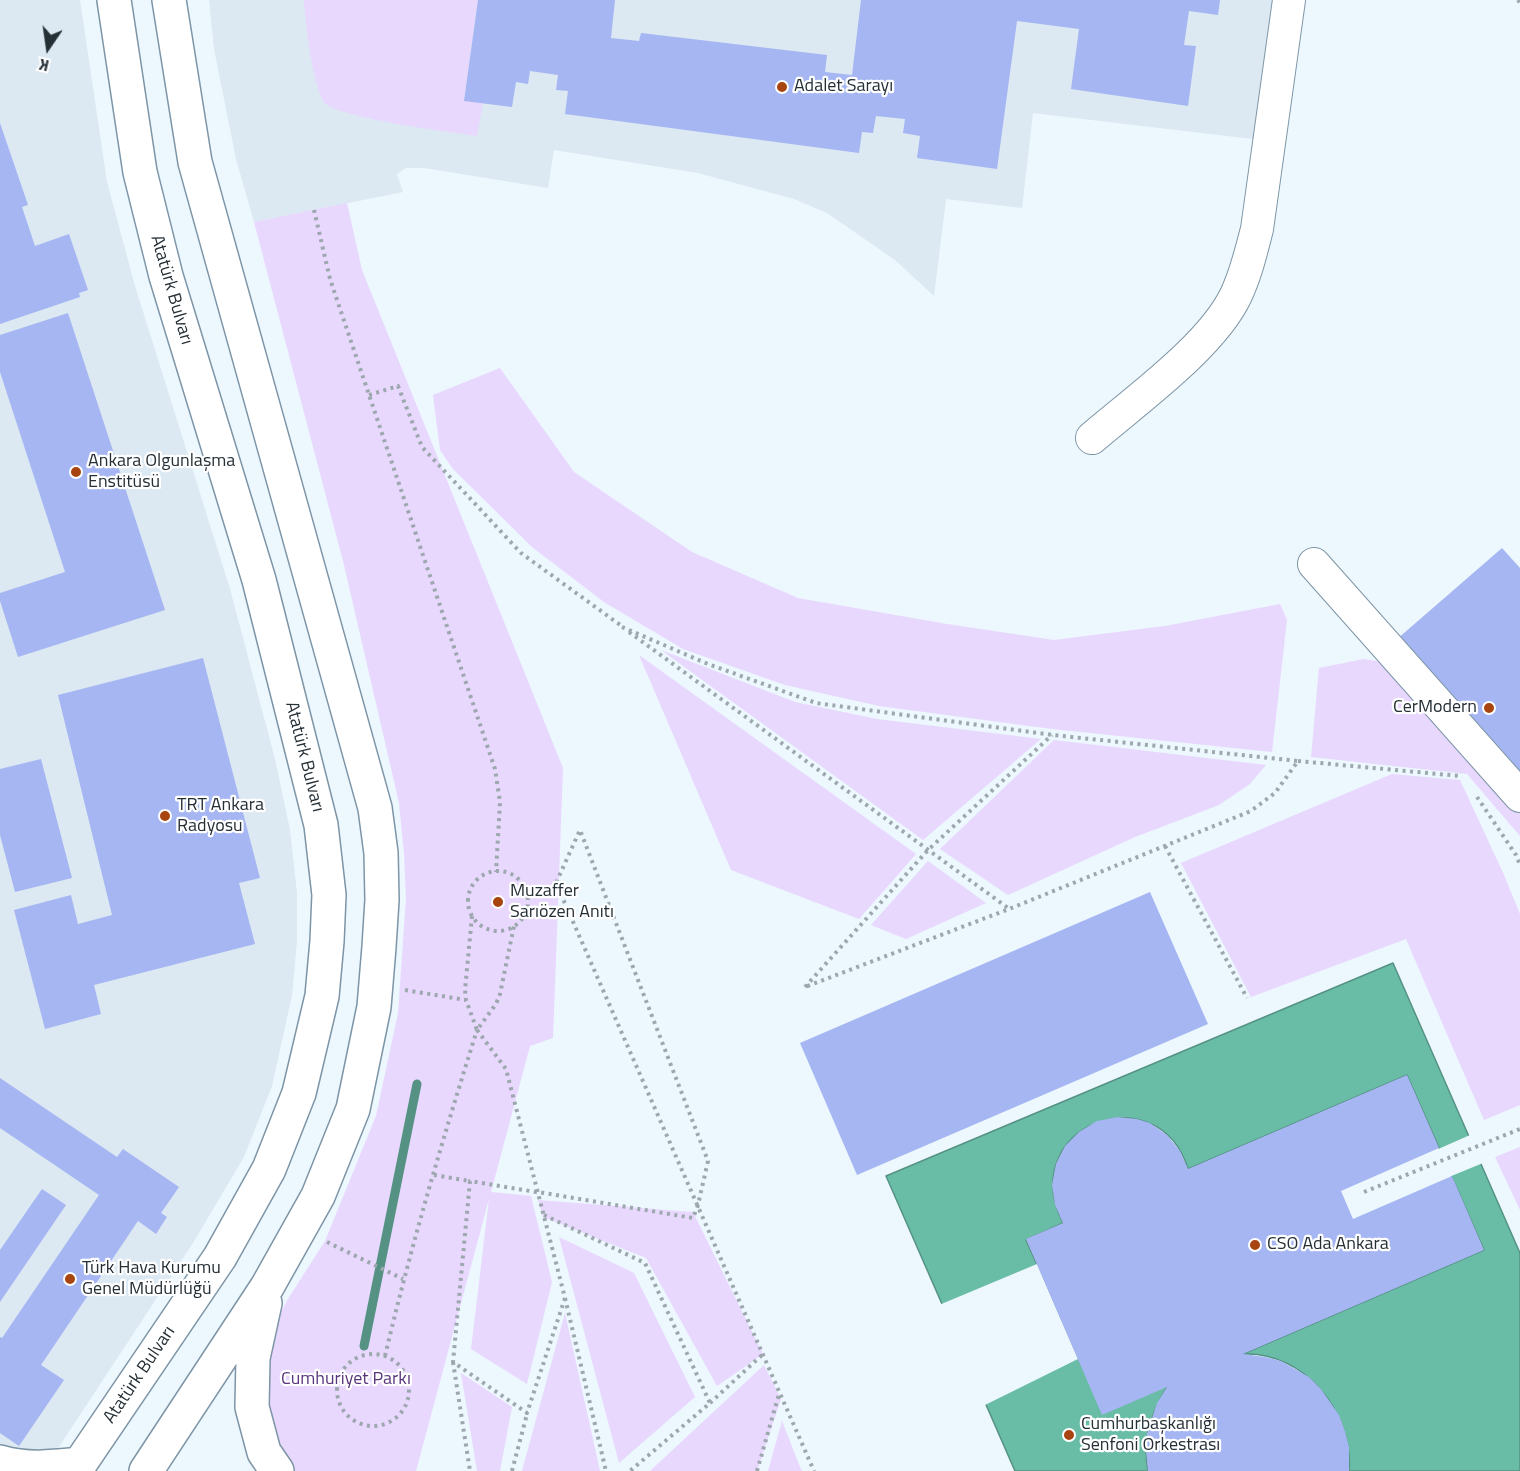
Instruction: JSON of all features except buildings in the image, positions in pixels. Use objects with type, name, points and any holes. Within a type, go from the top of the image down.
[{"type":"main road","name":"Atatürk Bulvarı","points":[[77,1467],[220,1257],[269,1170],[299,1093],[322,996],[327,941],[328,895],[321,825],[259,580],[166,276],[140,172],[114,0]]},
{"type":"main road","points":[[146,1471],[267,1287],[318,1196],[353,1109],[374,1007],[382,900],[381,854],[375,808],[195,162],[170,0]]},
{"type":"main road","points":[[267,1287],[263,1320],[253,1358],[252,1407],[264,1452],[277,1471]]},
{"type":"main road","points":[[0,1462],[18,1468],[77,1467]]},
{"type":"lane","points":[[1092,438],[1191,353],[1217,324],[1235,297],[1248,265],[1257,229],[1289,0]]},
{"type":"lane","points":[[1314,564],[1520,796]]},
{"type":"path","points":[[314,210],[330,279],[495,769],[500,802],[496,872]]},
{"type":"path","points":[[369,395],[398,386],[423,447],[521,553],[1009,909]]},
{"type":"path","points":[[622,627],[708,664],[816,703],[1053,735],[1463,776]]},
{"type":"path","points":[[1053,735],[928,850],[805,987],[1009,909],[1251,811],[1275,793],[1298,761]]},
{"type":"path","points":[[1477,796],[1516,855],[1520,865]]},
{"type":"path","points":[[434,1175],[693,1218],[698,1204],[708,1161],[580,830],[556,884],[698,1204],[814,1471]]},
{"type":"path","points":[[1166,846],[1247,998]]},
{"type":"path","points":[[386,1356],[403,1279],[442,1140],[477,1030],[496,1004],[500,994],[514,927],[526,912],[528,895],[523,884],[508,873],[490,872],[479,878],[472,887],[469,899],[472,916],[466,1000],[477,1030],[506,1069],[565,1298],[606,1471]]},
{"type":"path","points":[[472,916],[480,925],[491,930],[503,931],[514,927]]},
{"type":"path","points":[[376,986],[466,1000]]},
{"type":"path","points":[[1364,1192],[1520,1129]]},
{"type":"path","points":[[470,1181],[453,1362],[470,1471]]},
{"type":"path","points":[[544,1215],[645,1263],[710,1403]]},
{"type":"path","points":[[300,1228],[403,1279]]},
{"type":"path","points":[[512,1471],[527,1413],[565,1298]]},
{"type":"path","points":[[371,1354],[386,1356],[398,1363],[406,1375],[409,1396],[403,1410],[393,1420],[380,1425],[365,1425],[352,1419],[342,1408],[338,1394],[339,1379],[345,1367],[357,1358],[371,1354]]},
{"type":"path","points":[[630,1471],[763,1354]]},
{"type":"path","points":[[453,1362],[527,1413]]},
{"type":"path","points":[[757,1471],[780,1394]]},
{"type":"shaded area","points":[[0,0],[80,0],[107,182],[135,286],[230,589],[275,759],[290,830],[297,893],[297,941],[292,995],[272,1086],[244,1157],[193,1243],[45,1468],[0,1462]]},
{"type":"shaded area","points":[[209,0],[1289,0],[1269,141],[1033,113],[1022,208],[946,199],[934,296],[895,260],[827,213],[794,199],[698,173],[554,150],[548,188],[424,168],[406,168],[397,174],[403,192],[254,222],[236,159],[214,49]]},
{"type":"shaded area","points":[[1393,963],[1520,1253],[1520,1471],[1349,1471],[1348,1449],[1343,1428],[1334,1408],[1321,1390],[1305,1374],[1286,1363],[1265,1356],[1243,1354],[1484,1250],[1407,1075],[1188,1169],[1172,1139],[1149,1123],[1122,1118],[1096,1123],[1073,1138],[1058,1160],[1053,1189],[1063,1223],[1026,1240],[1085,1373],[1167,1387],[1156,1407],[1149,1427],[1146,1448],[1148,1471],[1015,1471],[886,1176]]},
{"type":"green space","points":[[304,0],[478,0],[464,100],[483,103],[477,136],[372,119],[334,109],[325,103],[313,70]]},
{"type":"green space","name":"Cumhuriyet Parkı","points":[[347,203],[362,270],[563,768],[553,1038],[530,1046],[491,1192],[531,1196],[552,1282],[527,1384],[471,1349],[489,1199],[416,1471],[277,1471],[253,1363],[288,1299],[325,1241],[376,1116],[398,1013],[406,899],[399,803],[344,565],[254,222]]},
{"type":"green space","points":[[500,368],[574,472],[692,552],[798,598],[1054,640],[1165,626],[1280,604],[1287,620],[1272,752],[1052,729],[879,706],[785,685],[683,649],[604,602],[532,547],[453,469],[440,450],[433,395]]},
{"type":"green space","points":[[661,650],[795,702],[877,719],[1041,739],[923,840]]},
{"type":"green space","points":[[639,655],[916,854],[859,919],[731,870]]},
{"type":"green space","points":[[1364,659],[1383,662],[1520,809],[1520,836],[1467,774],[1311,757],[1319,668]]},
{"type":"green space","points":[[1054,740],[1266,765],[1250,784],[1219,805],[1135,837],[1008,895],[940,849]]},
{"type":"green space","points":[[1392,774],[1460,780],[1520,914],[1520,1105],[1484,1120],[1406,939],[1251,997],[1181,863]]},
{"type":"green space","points":[[928,861],[986,903],[906,939],[871,925]]},
{"type":"green space","points":[[1520,1147],[1520,1210],[1495,1157]]},
{"type":"green space","points":[[538,1200],[693,1212],[763,1354],[717,1386],[646,1258],[543,1217]]},
{"type":"green space","points":[[559,1237],[634,1273],[695,1397],[619,1463]]},
{"type":"green space","points":[[565,1313],[600,1471],[522,1471]]},
{"type":"green space","points":[[764,1365],[781,1399],[757,1471],[650,1471]]},
{"type":"green space","points":[[461,1373],[512,1407],[500,1471],[477,1471]]},
{"type":"green space","points":[[782,1421],[800,1467],[802,1471],[768,1471]]},
{"type":"pier","points":[[1470,1135],[1483,1163],[1449,1177],[1436,1150]]},
{"type":"pier","points":[[1037,1264],[1078,1359],[983,1406],[939,1305]]},
{"type":"waterway","points":[[364,1346],[417,1084]]},
{"type":"place","name":"Adalet Sarayı","points":[[782,87]]},
{"type":"place","name":"Ankara Olgunlaşma Enstitüsü","points":[[76,472]]},
{"type":"place","name":"CerModern","points":[[1489,708]]},
{"type":"place","name":"TRT Ankara Radyosu","points":[[165,816]]},
{"type":"place","name":"Muzaffer Sarıözen Anıtı","points":[[498,902]]},
{"type":"place","name":"CSO Ada Ankara","points":[[1255,1245]]},
{"type":"place","name":"Türk Hava Kurumu Genel Müdürlüğü","points":[[70,1279]]},
{"type":"place","name":"Cumhurbaşkanlığı Senfoni Orkestrası","points":[[1069,1435]]}]
